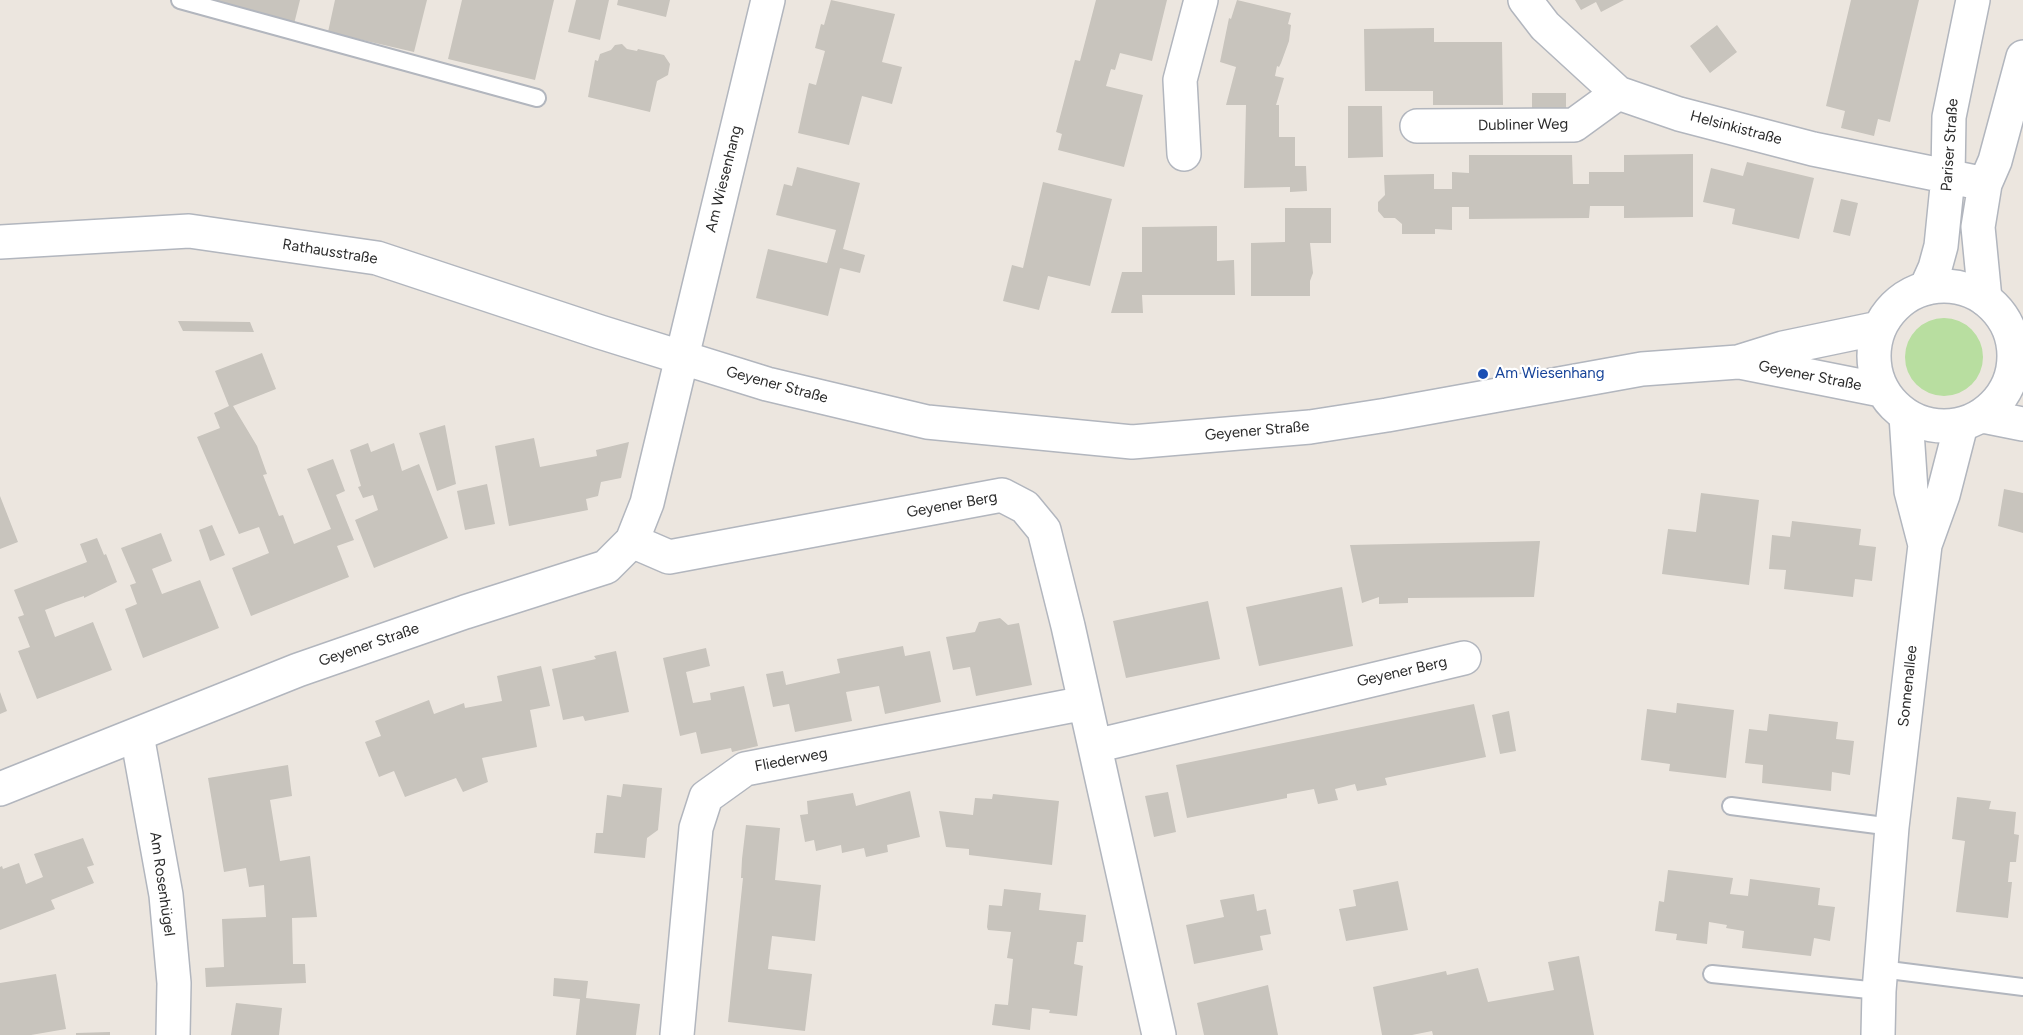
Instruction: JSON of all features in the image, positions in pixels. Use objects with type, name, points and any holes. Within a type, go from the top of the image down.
[{"type":"street","name":"Am Wiesenhang","points":[[682,357],[768,0]]},
{"type":"street","points":[[1184,154],[1180,80],[1201,0]]},
{"type":"street","name":"Helsinkistraße","points":[[1525,0],[1545,26],[1618,93],[1679,114],[1813,149],[1985,184]]},
{"type":"street","name":"Pariser Straße","points":[[1926,288],[1941,246],[1948,177],[1949,117],[1973,0]]},
{"type":"street","points":[[1985,299],[1978,227],[1985,184],[1995,161],[2023,57]]},
{"type":"street","name":"Dubliner Weg","points":[[1417,126],[1574,125],[1618,93]]},
{"type":"street","name":"Rathausstraße","points":[[0,242],[189,231],[377,258],[682,357]]},
{"type":"street","name":"Geyener Straße","points":[[1972,421],[2001,399],[2019,358],[2006,323],[1997,310],[1972,291],[1957,287],[1926,288],[1906,296],[1890,310],[1879,328],[1874,349],[1874,370],[1881,390],[1892,405],[1906,416],[1923,424],[1942,427],[1972,421],[2023,424]]},
{"type":"street","name":"Geyener Straße","points":[[0,789],[298,670],[465,612],[606,567],[632,541],[647,503],[682,357],[767,384],[927,423],[1132,442],[1310,427],[1642,369],[1738,362],[1783,348],[1879,328]]},
{"type":"street","name":"Geyener Straße","points":[[1738,362],[1881,390]]},
{"type":"street","name":"Sonnenallee","points":[[1906,416],[1911,491],[1925,545]]},
{"type":"street","name":"Sonnenallee","points":[[1878,1035],[1892,827],[1925,545],[1972,421]]},
{"type":"street","name":"Geyener Berg","points":[[632,541],[669,557],[1002,495],[1025,507],[1044,530],[1068,626],[1159,1035]]},
{"type":"street","name":"Geyener Berg","points":[[1095,746],[1464,658]]},
{"type":"street","name":"Fliederweg","points":[[677,1035],[696,828],[706,797],[745,769],[1084,703]]},
{"type":"street","name":"Am Rosenhügel","points":[[137,735],[166,895],[174,983],[172,1035]]},
{"type":"lane","points":[[180,0],[537,98]]},
{"type":"lane","points":[[1731,806],[1892,827]]},
{"type":"lane","points":[[1712,974],[2023,987]]},
{"type":"green space","points":[[1944,318],[1959,321],[1972,329],[1980,342],[1983,357],[1980,372],[1972,385],[1959,393],[1944,396],[1929,393],[1916,385],[1908,372],[1905,357],[1908,342],[1916,329],[1929,321]]},
{"type":"building","points":[[208,0],[300,0],[294,24]]},
{"type":"building","points":[[335,0],[427,0],[414,52],[328,32]]},
{"type":"building","points":[[462,0],[554,0],[535,80],[448,59]]},
{"type":"building","points":[[576,0],[609,0],[600,40],[568,32]]},
{"type":"building","points":[[618,0],[670,0],[666,17],[617,5]]},
{"type":"building","points":[[831,0],[895,14],[882,62],[902,67],[892,104],[862,96],[849,145],[798,133],[809,83],[816,85],[825,51],[815,48],[821,24],[824,25]]},
{"type":"building","points":[[1096,0],[1167,0],[1152,61],[1120,53],[1115,70],[1111,69],[1106,86],[1143,95],[1124,167],[1058,150],[1062,134],[1056,132],[1075,60],[1080,61]]},
{"type":"building","points":[[1237,0],[1291,13],[1288,24],[1291,25],[1289,41],[1281,63],[1279,67],[1277,66],[1275,76],[1284,78],[1276,105],[1279,105],[1279,137],[1295,137],[1295,166],[1306,166],[1307,191],[1290,192],[1290,187],[1244,188],[1246,105],[1226,105],[1236,67],[1220,62],[1229,18],[1231,19]]},
{"type":"building","points":[[1575,0],[1624,0],[1601,12],[1596,2],[1581,10]]},
{"type":"building","points":[[1851,0],[1919,0],[1890,122],[1878,119],[1874,136],[1841,128],[1845,111],[1826,106]]},
{"type":"building","points":[[1717,25],[1737,52],[1710,73],[1690,46]]},
{"type":"building","points":[[1434,28],[1434,42],[1502,42],[1503,105],[1433,105],[1433,91],[1365,91],[1364,29]]},
{"type":"building","points":[[622,44],[627,49],[664,55],[670,64],[668,75],[657,81],[650,112],[588,97],[595,60],[598,61],[600,54],[611,50],[615,45]]},
{"type":"building","points":[[1532,93],[1566,93],[1566,110],[1532,110]]},
{"type":"building","points":[[1348,106],[1382,106],[1383,157],[1348,158]]},
{"type":"building","points":[[1693,154],[1693,217],[1624,218],[1624,206],[1590,206],[1589,218],[1469,219],[1469,207],[1452,207],[1452,230],[1435,229],[1435,234],[1402,234],[1402,224],[1395,218],[1384,218],[1378,211],[1378,202],[1385,195],[1384,175],[1434,174],[1434,189],[1452,189],[1452,172],[1469,173],[1469,155],[1572,155],[1573,184],[1589,184],[1589,172],[1624,172],[1624,155]]},
{"type":"building","points":[[1747,162],[1814,178],[1799,239],[1732,224],[1735,209],[1703,202],[1711,168],[1743,176]]},
{"type":"building","points":[[797,167],[860,183],[843,249],[865,255],[860,273],[840,268],[828,316],[756,298],[768,249],[827,263],[836,230],[776,215],[784,184],[792,186]]},
{"type":"building","points":[[1043,182],[1112,199],[1090,286],[1048,276],[1039,310],[1003,301],[1012,265],[1023,268]]},
{"type":"building","points":[[1841,199],[1858,203],[1850,236],[1833,232]]},
{"type":"building","points":[[1285,208],[1331,208],[1331,243],[1310,243],[1313,273],[1310,281],[1310,296],[1251,296],[1251,243],[1285,242]]},
{"type":"building","points":[[1217,226],[1217,261],[1234,260],[1235,295],[1142,295],[1143,313],[1111,313],[1122,272],[1142,272],[1142,227]]},
{"type":"building","points":[[178,321],[250,322],[254,332],[183,331]]},
{"type":"building","points":[[262,353],[276,389],[233,406],[257,446],[267,474],[263,475],[279,516],[283,515],[294,544],[331,529],[307,469],[333,459],[345,491],[336,495],[354,540],[337,546],[349,577],[251,616],[232,568],[269,553],[259,527],[239,534],[197,437],[220,428],[214,413],[229,406],[215,371]]},
{"type":"building","points":[[445,425],[456,484],[437,491],[419,433]]},
{"type":"building","points":[[534,438],[540,467],[597,456],[596,450],[629,442],[621,478],[601,482],[598,496],[586,499],[588,510],[509,526],[495,446]]},
{"type":"building","points":[[368,443],[371,452],[394,443],[402,471],[419,464],[448,538],[374,568],[355,520],[378,510],[373,495],[363,498],[358,487],[361,486],[350,450]]},
{"type":"building","points":[[487,484],[495,524],[465,530],[457,491]]},
{"type":"building","points":[[2004,489],[2023,493],[2023,533],[1998,526]]},
{"type":"building","points":[[1701,493],[1759,500],[1749,585],[1662,574],[1668,529],[1696,532]]},
{"type":"building","points":[[0,496],[18,542],[0,549]]},
{"type":"building","points":[[1792,521],[1861,529],[1859,545],[1876,547],[1872,581],[1855,579],[1853,597],[1784,589],[1786,570],[1769,569],[1772,535],[1790,537]]},
{"type":"building","points":[[212,525],[225,555],[210,561],[199,530]]},
{"type":"building","points":[[161,533],[172,561],[152,569],[162,594],[200,580],[219,628],[143,658],[125,609],[137,604],[130,585],[136,583],[121,548]]},
{"type":"building","points":[[97,538],[117,582],[84,598],[84,596],[45,610],[55,637],[93,622],[112,670],[37,699],[18,651],[30,647],[18,617],[24,615],[14,590],[87,562],[80,544]]},
{"type":"building","points":[[1540,541],[1534,597],[1408,598],[1408,603],[1379,604],[1379,597],[1362,603],[1350,545]]},
{"type":"building","points":[[1342,587],[1353,646],[1259,666],[1246,607]]},
{"type":"building","points":[[1208,601],[1220,659],[1126,678],[1113,621]]},
{"type":"building","points":[[1000,618],[1008,625],[1019,623],[1032,685],[976,696],[970,667],[953,670],[946,637],[975,632],[979,622]]},
{"type":"building","points":[[903,646],[905,656],[930,651],[941,702],[885,714],[879,686],[846,692],[852,721],[795,732],[789,704],[773,707],[766,674],[783,671],[786,685],[840,673],[837,659]]},
{"type":"building","points":[[706,648],[710,666],[686,672],[693,703],[711,700],[710,693],[744,686],[758,746],[732,752],[731,748],[701,754],[696,732],[680,736],[663,658]]},
{"type":"building","points":[[616,651],[629,712],[585,721],[583,716],[563,720],[552,669],[596,659],[594,656]]},
{"type":"building","points":[[541,666],[550,706],[530,710],[537,747],[482,758],[488,782],[463,792],[456,778],[405,797],[394,771],[379,777],[365,742],[381,736],[375,721],[429,700],[434,714],[464,703],[465,708],[502,701],[497,676]]},
{"type":"building","points":[[0,692],[7,711],[0,714]]},
{"type":"building","points":[[1677,703],[1734,710],[1726,778],[1669,771],[1670,764],[1641,760],[1647,709],[1676,713]]},
{"type":"building","points":[[1474,704],[1486,757],[1385,778],[1387,785],[1357,791],[1355,784],[1335,789],[1338,800],[1318,804],[1314,789],[1287,794],[1287,798],[1187,818],[1176,765]]},
{"type":"building","points":[[1509,711],[1516,751],[1500,754],[1492,715]]},
{"type":"building","points":[[1769,714],[1838,722],[1836,739],[1854,741],[1850,775],[1832,772],[1831,791],[1762,783],[1763,765],[1745,763],[1749,729],[1767,731]]},
{"type":"building","points":[[288,765],[292,796],[270,800],[280,861],[310,856],[317,917],[292,918],[293,964],[305,964],[306,983],[206,987],[205,968],[224,967],[222,919],[266,917],[264,885],[249,887],[246,868],[224,872],[208,778]]},
{"type":"building","points":[[623,784],[662,788],[658,830],[647,838],[645,858],[594,853],[596,833],[603,833],[607,795],[621,797]]},
{"type":"building","points":[[910,791],[920,837],[887,845],[888,852],[866,857],[864,848],[842,853],[841,845],[816,851],[814,840],[805,842],[800,815],[808,814],[807,801],[853,793],[856,806]]},
{"type":"building","points":[[1168,792],[1176,832],[1154,837],[1145,796]]},
{"type":"building","points":[[993,794],[1059,801],[1052,865],[969,855],[969,849],[946,847],[939,811],[973,815],[975,798],[992,799]]},
{"type":"building","points":[[1957,797],[1991,801],[1989,809],[2016,812],[2014,834],[2019,835],[2016,862],[2010,862],[2008,882],[2012,882],[2008,918],[1956,912],[1965,841],[1952,839]]},
{"type":"building","points":[[746,825],[780,828],[775,880],[821,885],[815,941],[772,936],[768,969],[812,974],[805,1031],[728,1022],[743,878],[741,878],[742,859]]},
{"type":"building","points":[[83,838],[94,865],[87,867],[94,883],[51,900],[55,909],[0,930],[0,867],[2,866],[3,869],[19,863],[26,884],[43,877],[34,854]]},
{"type":"building","points":[[1668,870],[1733,878],[1730,894],[1748,896],[1750,879],[1820,888],[1818,905],[1835,907],[1830,941],[1814,938],[1811,956],[1742,948],[1744,931],[1709,922],[1707,944],[1676,940],[1677,934],[1655,931],[1659,901],[1664,902]]},
{"type":"building","points":[[1398,881],[1408,930],[1346,941],[1339,909],[1356,906],[1353,890]]},
{"type":"building","points":[[1004,889],[1041,893],[1039,910],[1086,915],[1083,942],[1077,942],[1074,964],[1083,966],[1077,1016],[1049,1013],[1050,1010],[1032,1008],[1030,1030],[992,1025],[995,1004],[1008,1005],[1013,959],[1007,958],[1011,932],[988,930],[987,927],[989,905],[1002,906]]},
{"type":"building","points":[[1254,894],[1257,911],[1266,909],[1271,934],[1260,936],[1263,950],[1194,964],[1186,925],[1224,917],[1220,900]]},
{"type":"building","points":[[1579,956],[1594,1035],[1433,1035],[1432,1031],[1412,1035],[1382,1035],[1373,987],[1446,971],[1447,975],[1478,968],[1488,1002],[1554,990],[1548,962]]},
{"type":"building","points":[[56,974],[66,1029],[31,1035],[0,1035],[0,983]]},
{"type":"building","points":[[554,978],[588,981],[586,998],[640,1004],[636,1035],[576,1035],[580,999],[553,996]]},
{"type":"building","points":[[1268,985],[1278,1035],[1204,1035],[1197,1003]]},
{"type":"building","points":[[236,1003],[282,1008],[279,1035],[231,1035]]},
{"type":"building","points":[[110,1032],[110,1035],[76,1035],[76,1033]]},
{"type":"place","name":"Am Wiesenhang","points":[[1483,374]]}]
